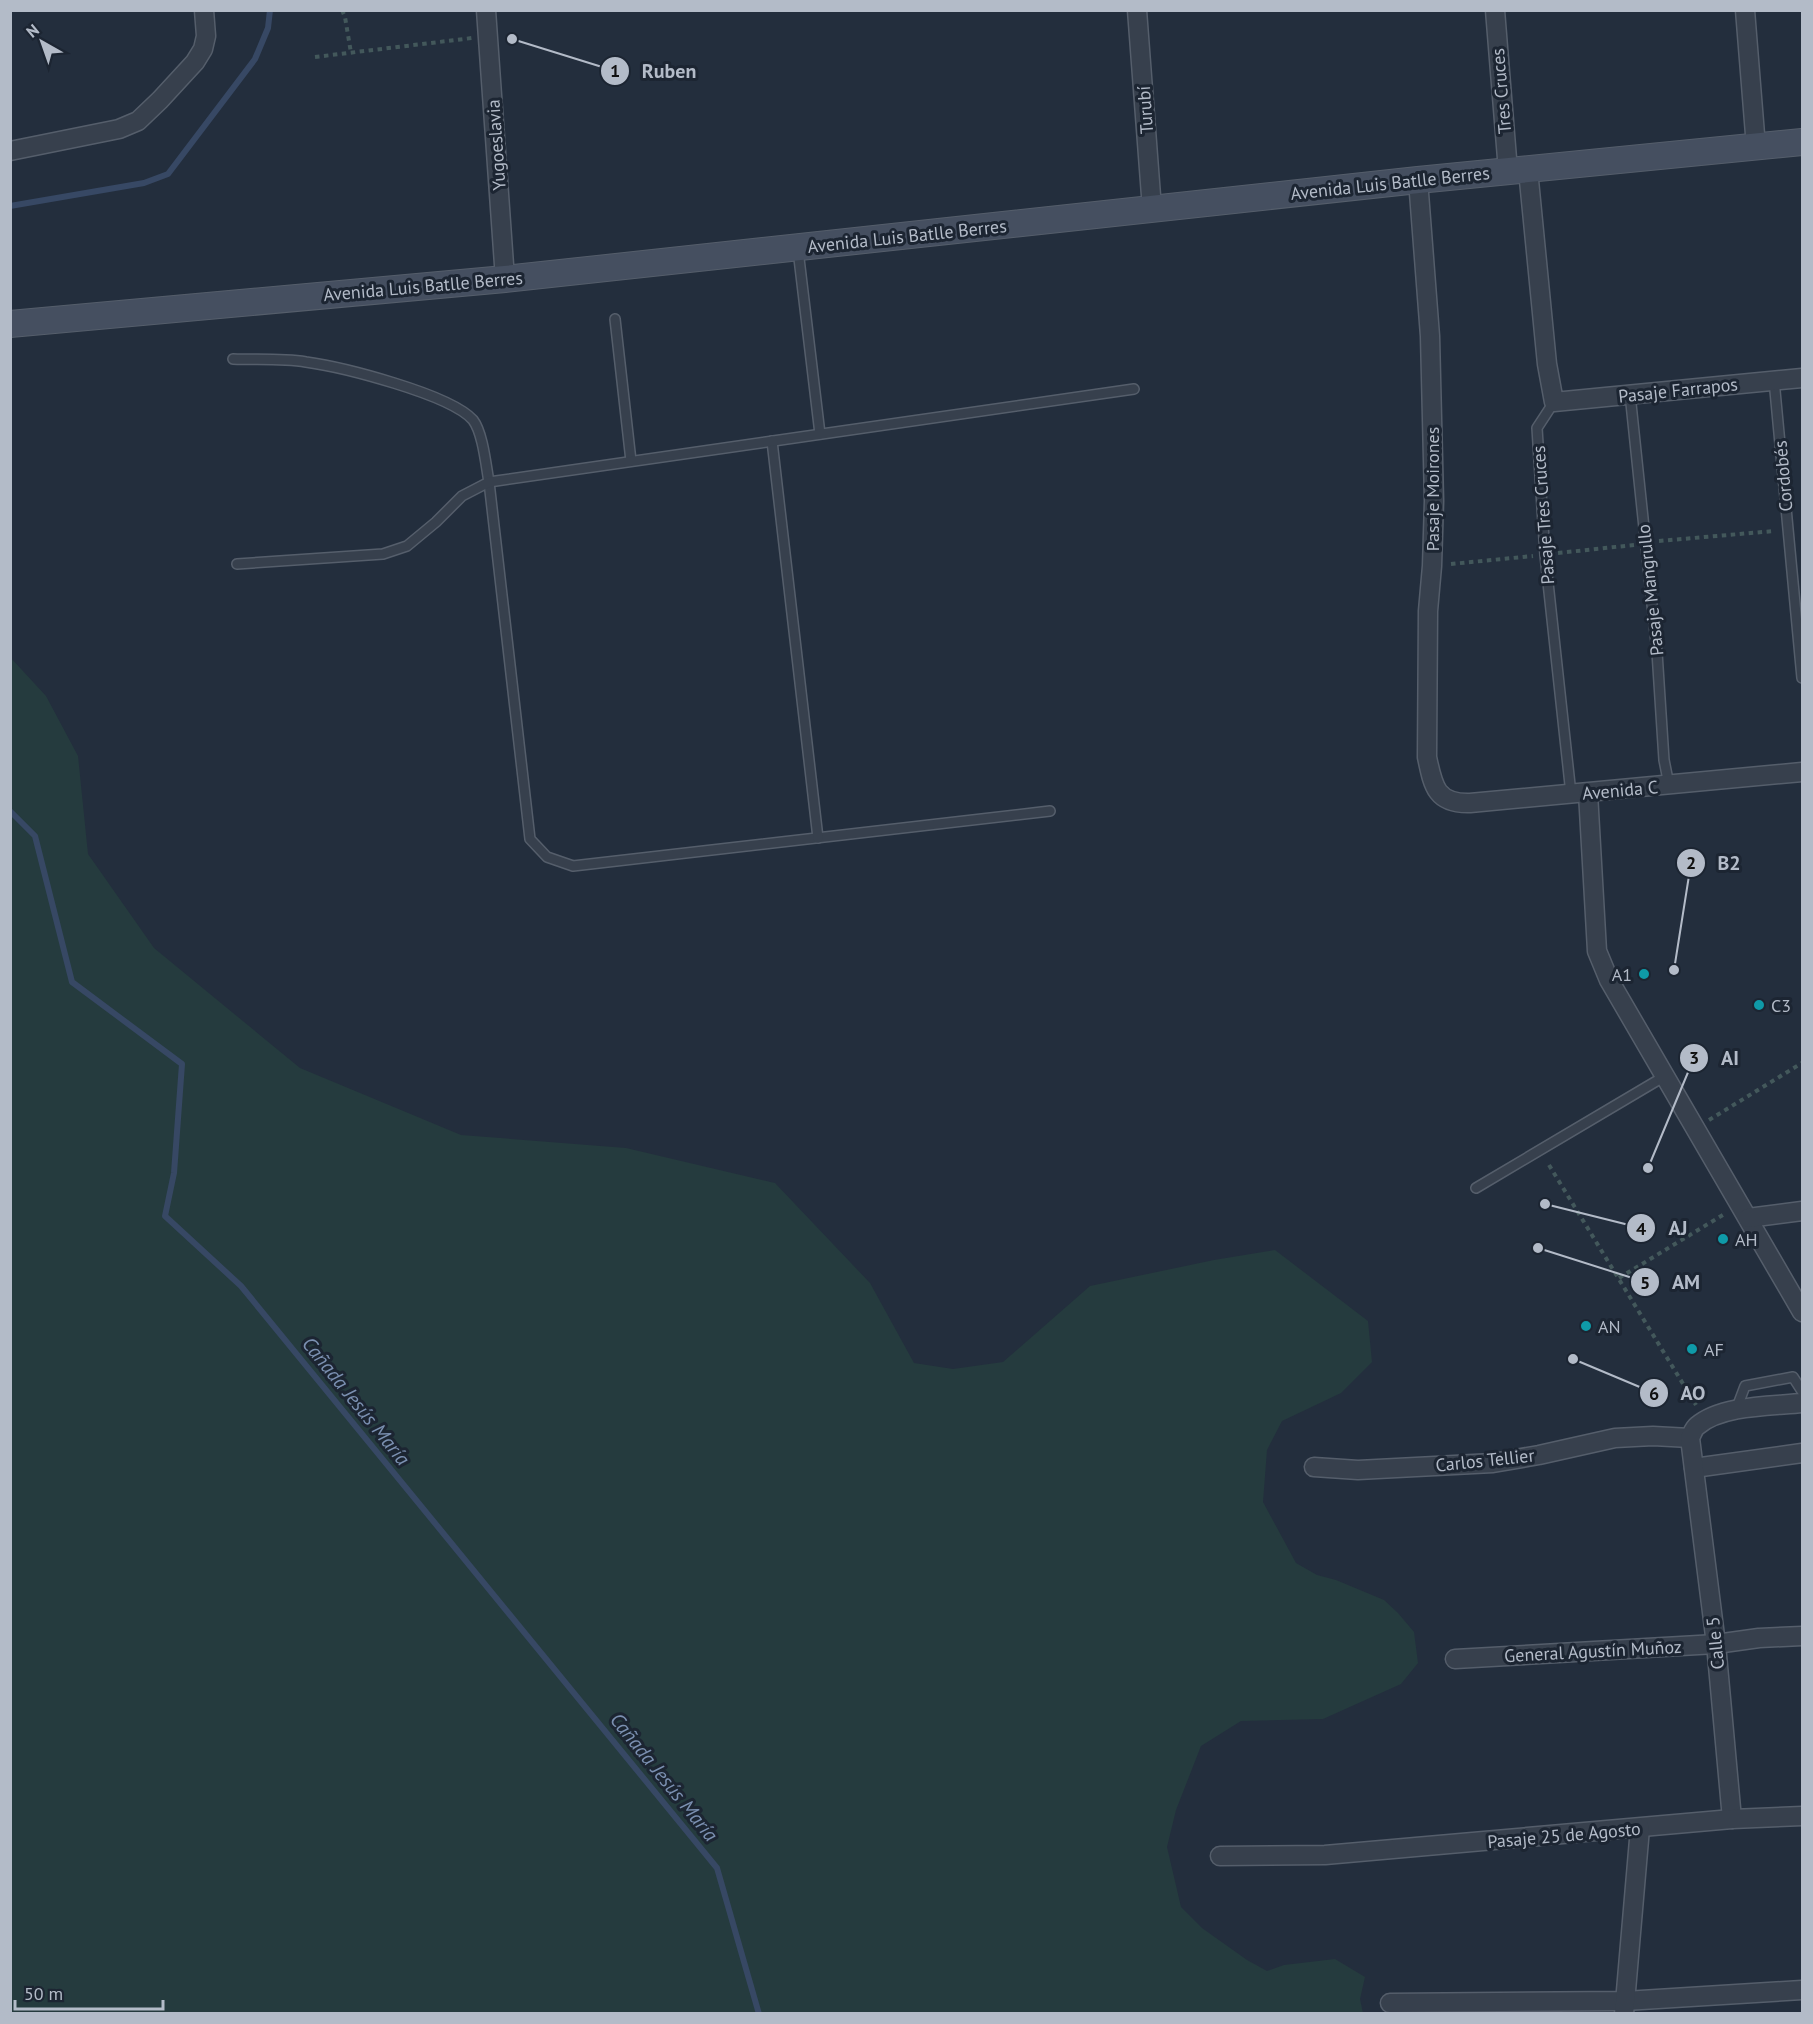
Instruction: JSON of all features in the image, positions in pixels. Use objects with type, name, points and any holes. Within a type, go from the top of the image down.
[{"type":"main road","name":"Avenida Luis Batlle Berres","points":[[10,324],[505,279],[1418,180],[1803,142]]},
{"type":"street","points":[[10,151],[119,129],[138,121],[195,62],[203,49],[206,36],[204,10]]},
{"type":"street","name":"Yugoeslavia","points":[[486,10],[505,279]]},
{"type":"street","name":"Turubí","points":[[1137,10],[1152,209]]},
{"type":"street","name":"Tres Cruces","points":[[1495,10],[1518,170]]},
{"type":"street","points":[[1745,10],[1756,147]]},
{"type":"street","points":[[1518,170],[1554,402]]},
{"type":"street","name":"Pasaje Moirones","points":[[1418,180],[1430,336],[1434,501],[1428,611],[1427,757],[1431,778],[1440,795]]},
{"type":"street","name":"Pasaje Farrapos","points":[[1554,402],[1803,378]]},
{"type":"street","name":"Avenida C","points":[[1440,795],[1454,803],[1580,794],[1803,772]]},
{"type":"street","points":[[1580,794],[1597,951],[1609,980],[1803,1312]]},
{"type":"street","points":[[1744,1211],[1803,1211]]},
{"type":"street","points":[[1803,1403],[1736,1410],[1713,1416],[1696,1426],[1690,1438],[1694,1468],[1803,1453]]},
{"type":"street","name":"Carlos Tellier","points":[[1314,1467],[1358,1470],[1493,1463],[1615,1438],[1653,1436],[1690,1438]]},
{"type":"street","name":"Calle 5","points":[[1694,1468],[1716,1644],[1732,1819]]},
{"type":"street","name":"General Agustín Muñoz","points":[[1455,1659],[1716,1644],[1759,1638],[1803,1636]]},
{"type":"street","name":"Pasaje 25 de Agosto","points":[[1220,1856],[1325,1856],[1732,1819],[1803,1816]]},
{"type":"street","points":[[1624,2007],[1640,1828]]},
{"type":"street","points":[[1390,2003],[1624,2007],[1803,1990]]},
{"type":"lane","points":[[797,247],[820,434]]},
{"type":"lane","points":[[615,319],[631,461]]},
{"type":"lane","points":[[233,359],[304,361],[337,368],[433,396],[458,407],[474,422],[489,482],[530,839],[547,857],[573,866],[1050,811]]},
{"type":"lane","name":"Cordobés","points":[[1774,381],[1803,678]]},
{"type":"lane","points":[[237,564],[383,554],[407,546],[462,496],[489,482],[1134,388]]},
{"type":"lane","name":"Pasaje Mangrullo","points":[[1630,394],[1657,652],[1664,760],[1669,785]]},
{"type":"lane","name":"Pasaje Tres Cruces","points":[[1554,402],[1537,428],[1545,555],[1580,794]]},
{"type":"lane","points":[[772,441],[818,838]]},
{"type":"lane","points":[[1476,1188],[1665,1076]]},
{"type":"lane","points":[[1736,1410],[1745,1386],[1793,1377],[1803,1391]]},
{"type":"path","points":[[342,10],[351,53]]},
{"type":"path","points":[[315,57],[489,36]]},
{"type":"path","points":[[1432,566],[1717,535],[1787,530]]},
{"type":"path","points":[[1695,1128],[1803,1063]]},
{"type":"path","points":[[1549,1165],[1706,1421]]},
{"type":"path","points":[[1619,1278],[1744,1211]]},
{"type":"green space","points":[[10,657],[46,696],[78,756],[88,854],[154,948],[300,1068],[461,1135],[626,1148],[775,1183],[870,1283],[914,1363],[953,1369],[1003,1362],[1090,1286],[1214,1260],[1275,1250],[1368,1321],[1372,1362],[1341,1393],[1282,1421],[1267,1450],[1263,1502],[1296,1563],[1317,1575],[1336,1580],[1384,1600],[1398,1613],[1414,1632],[1418,1663],[1401,1684],[1323,1719],[1241,1721],[1201,1746],[1176,1810],[1167,1847],[1181,1907],[1202,1928],[1247,1960],[1267,1971],[1284,1965],[1335,1959],[1365,1977],[1360,1999],[1363,2013],[11,2013]]},
{"type":"waterway","name":"Cañada Jesús María","points":[[10,206],[144,183],[168,174],[255,59],[268,28],[270,10]]},
{"type":"waterway","name":"Cañada Jesús María","points":[[10,811],[35,836],[72,982],[182,1064],[174,1173],[165,1216],[241,1286],[717,1868],[759,2014]]},
{"type":"place","name":"Ruben","points":[[512,39]]},
{"type":"place","name":"B2","points":[[1674,970]]},
{"type":"place","name":"A1","points":[[1644,974]]},
{"type":"place","name":"C3","points":[[1759,1005]]},
{"type":"place","name":"AI","points":[[1648,1168]]},
{"type":"place","name":"AJ","points":[[1545,1204]]},
{"type":"place","name":"AH","points":[[1723,1239]]},
{"type":"place","name":"AM","points":[[1538,1248]]},
{"type":"place","name":"AN","points":[[1586,1326]]},
{"type":"place","name":"AF","points":[[1692,1349]]},
{"type":"place","name":"AO","points":[[1573,1359]]}]
